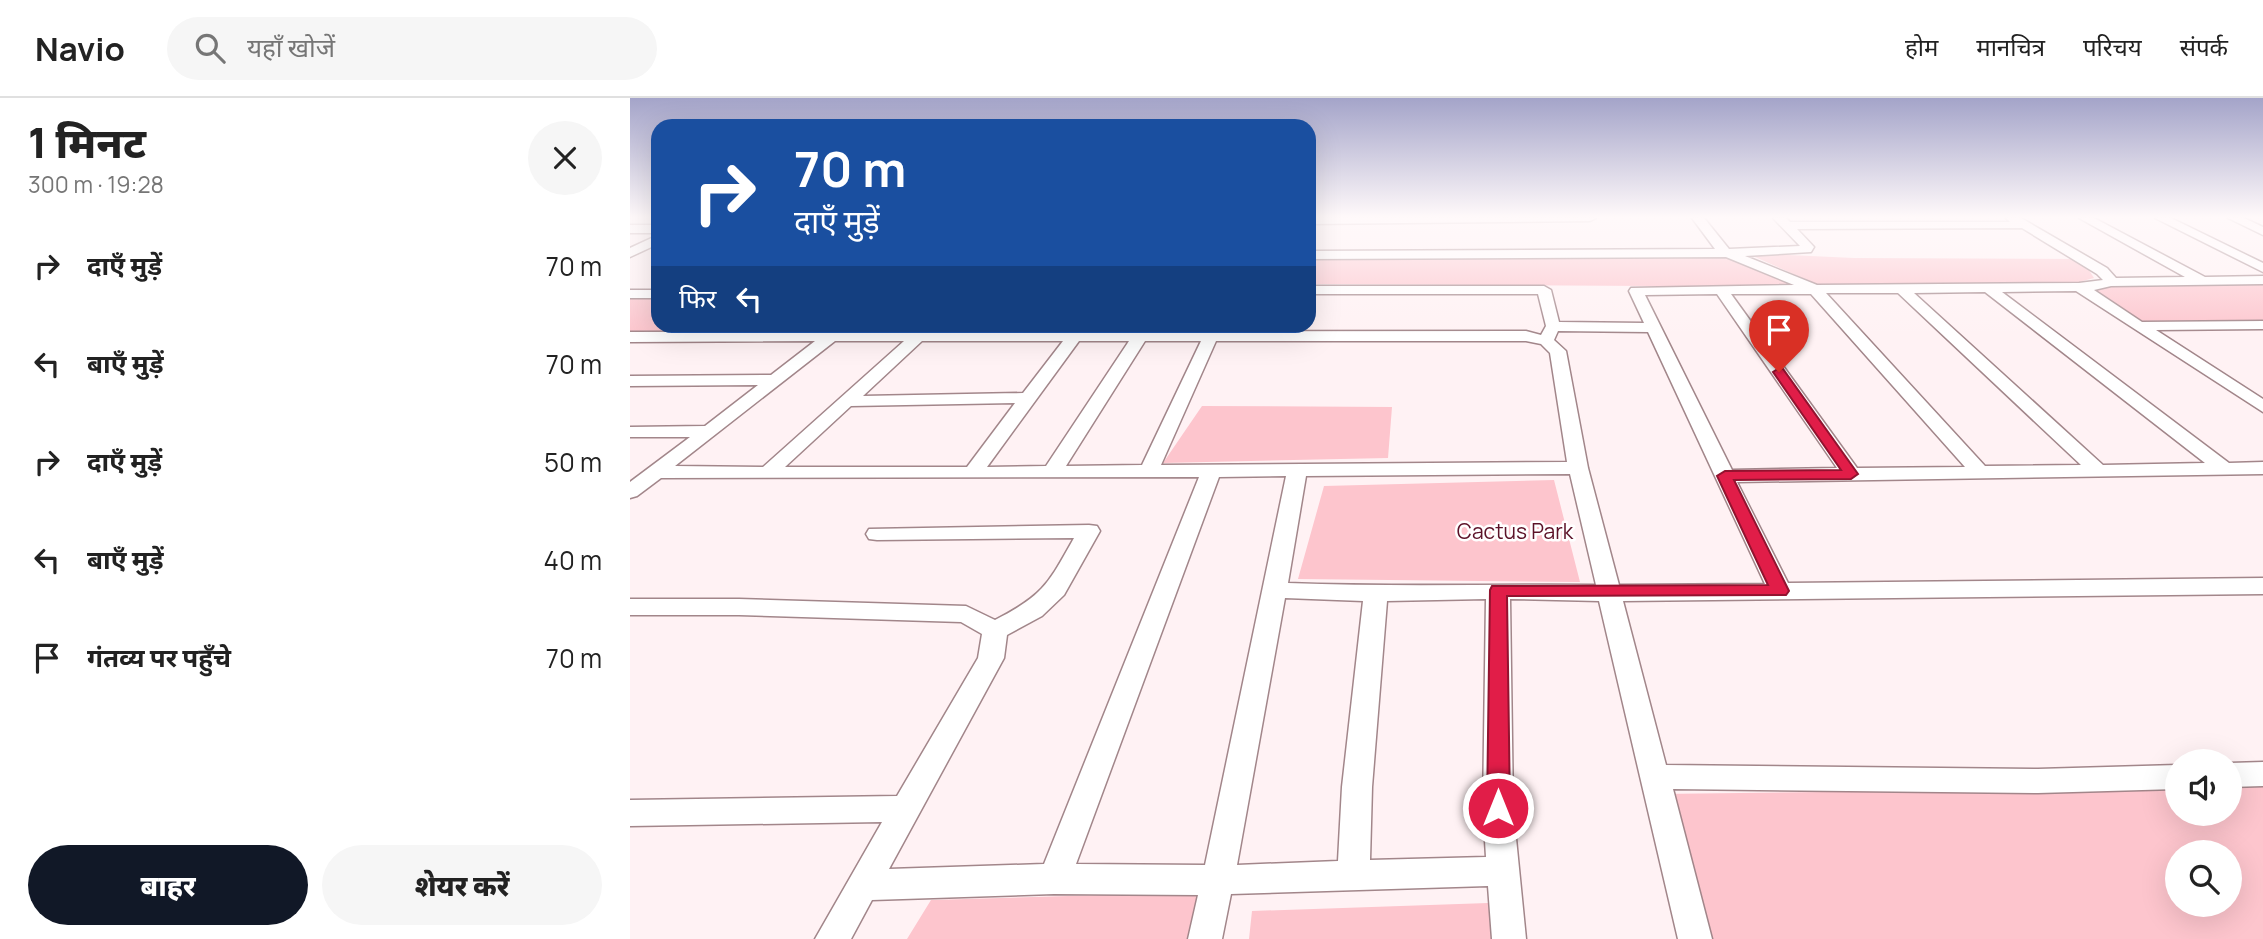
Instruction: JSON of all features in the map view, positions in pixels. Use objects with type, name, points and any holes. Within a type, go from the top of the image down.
[{"type":"street","points":[[1316,275],[1647,257]]},
{"type":"street","points":[[1737,257],[1814,289],[1980,472]]},
{"type":"street","points":[[2078,257],[2110,277],[2109,282]]},
{"type":"street","points":[[2159,257],[2203,281]]},
{"type":"street","points":[[2241,257],[2263,268]]},
{"type":"street","points":[[1316,275],[1544,290],[1549,334],[1558,351],[1578,468],[1695,939]]},
{"type":"street","points":[[1780,591],[1636,290],[2080,287],[2100,286],[2109,282],[2263,280]]},
{"type":"street","points":[[632,294],[651,285]]},
{"type":"street","points":[[1986,286],[2225,469]]},
{"type":"street","points":[[2080,287],[2263,407]]},
{"type":"street","points":[[1900,288],[2098,470]]},
{"type":"street","points":[[1721,290],[1851,474]]},
{"type":"street","points":[[632,294],[651,294]]},
{"type":"street","points":[[2139,326],[2255,326],[2263,334]]},
{"type":"street","points":[[1316,330],[1526,336],[1654,328]]},
{"type":"street","points":[[630,337],[898,338],[911,333]]},
{"type":"street","points":[[768,472],[846,401],[913,333]]},
{"type":"street","points":[[954,333],[1075,336],[1152,333]]},
{"type":"street","points":[[1194,333],[1246,333]]},
{"type":"street","points":[[1052,472],[1141,335]]},
{"type":"street","points":[[1149,471],[1211,335]]},
{"type":"street","points":[[972,473],[1075,336]]},
{"type":"street","points":[[630,492],[832,337]]},
{"type":"street","points":[[630,381],[776,380]]},
{"type":"street","points":[[846,401],[1028,398]]},
{"type":"street","points":[[630,432],[709,431]]},
{"type":"street","points":[[656,472],[972,473],[1578,468]]},
{"type":"street","points":[[1725,476],[2263,468]]},
{"type":"street","points":[[1054,879],[1211,471]]},
{"type":"street","points":[[1205,939],[1242,766],[1297,471]]},
{"type":"street","points":[[877,534],[1089,531],[1056,590],[1034,610],[995,631]]},
{"type":"street","points":[[1273,590],[1376,594],[1498,590],[1609,593],[2263,586]]},
{"type":"street","points":[[1498,590],[1498,808],[1509,939]]},
{"type":"street","points":[[1354,874],[1357,788],[1376,594]]},
{"type":"street","points":[[630,607],[739,607],[966,614],[995,631]]},
{"type":"street","points":[[832,939],[991,659],[995,631]]},
{"type":"street","points":[[2242,775],[2263,774]]},
{"type":"street","points":[[1655,777],[2038,781],[2165,777]]},
{"type":"street","points":[[630,813],[906,809]]},
{"type":"street","points":[[863,885],[1054,879],[1217,880],[1503,871]]},
{"type":"green space","points":[[1316,257],[1731,257],[1801,287],[1316,284]]},
{"type":"green space","points":[[1756,257],[2082,259],[2094,278],[2075,283],[1818,285]]},
{"type":"green space","points":[[2263,282],[2263,323],[2141,324],[2090,290],[2114,285]]},
{"type":"green space","points":[[630,296],[651,296],[651,333],[895,333],[893,335],[630,335]]},
{"type":"green space","points":[[1202,406],[1392,407],[1388,458],[1163,463]]},
{"type":"green space","name":"Cactus Park","points":[[1554,480],[1580,582],[1298,579],[1324,486]]},
{"type":"green space","points":[[2242,787],[2263,787],[2263,939],[1695,939],[1659,794],[2165,788],[2165,826],[2242,826]]},
{"type":"green space","points":[[1206,892],[1196,939],[907,939],[931,900]]},
{"type":"green space","points":[[1488,903],[1494,939],[1249,939],[1252,911]]},
{"type":"route","points":[[1498,808],[1498,590],[1609,593],[1780,591],[1725,476],[1851,474],[1779,372]]}]
